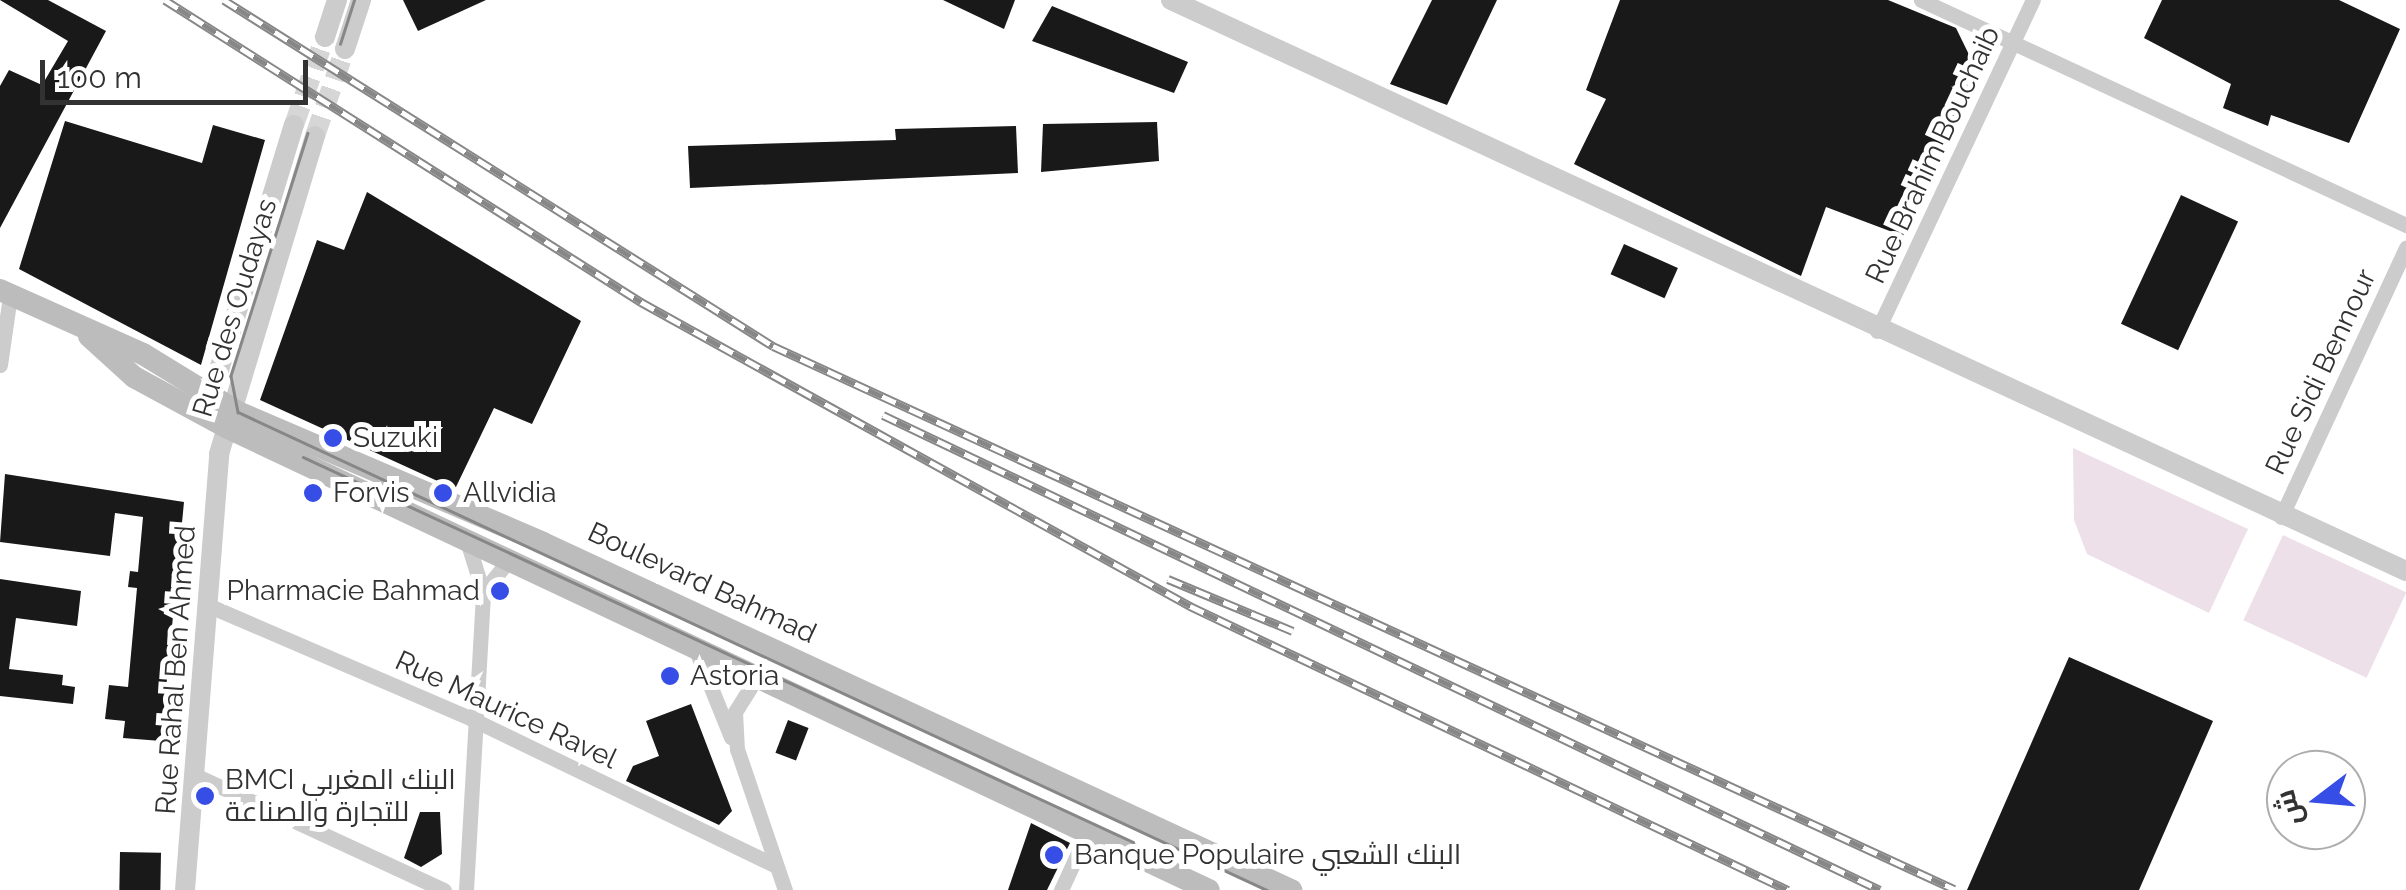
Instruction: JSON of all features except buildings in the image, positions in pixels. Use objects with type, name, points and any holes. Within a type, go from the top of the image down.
[{"type":"main road","name":"Boulevard Bahmad","points":[[5,293],[89,336],[113,363],[206,416],[230,417],[1291,890]]},
{"type":"main road","name":"Boulevard Bahmad","points":[[89,336],[108,337],[210,392],[230,417],[468,544],[1209,890]]},
{"type":"street","points":[[325,36],[337,0]]},
{"type":"street","points":[[1170,0],[1877,331],[2406,572]]},
{"type":"street","points":[[1921,0],[2406,224]]},
{"type":"street","name":"Rue Brahim Bouchaib","points":[[1877,331],[2034,0]]},
{"type":"street","points":[[345,49],[364,3]]},
{"type":"street","name":"Rue des Oudayas","points":[[219,454],[206,416],[210,392],[294,125]]},
{"type":"street","name":"Rue des Oudayas","points":[[219,454],[315,136]]},
{"type":"street","name":"Rue Sidi Bennour","points":[[2281,517],[2406,248]]},
{"type":"street","points":[[0,365],[5,293]]},
{"type":"street","name":"Rue Rahal Ben Ahmed","points":[[185,890],[212,606],[219,454]]},
{"type":"street","points":[[466,890],[472,719],[482,592],[468,544]]},
{"type":"street","points":[[482,592],[507,562]]},
{"type":"street","name":"Rue Maurice Ravel","points":[[212,606],[472,719],[776,866]]},
{"type":"street","points":[[697,653],[737,749],[785,890]]},
{"type":"street","points":[[737,749],[735,712],[754,680]]},
{"type":"street","points":[[198,776],[444,890]]},
{"type":"street","points":[[1061,890],[1088,831]]},
{"type":"shaded area","points":[[2073,448],[2248,529],[2209,613],[2087,554],[2074,520]]},
{"type":"shaded area","points":[[2283,535],[2406,592],[2367,678],[2243,620]]},
{"type":"tunnel","points":[[294,125],[325,37]]},
{"type":"tunnel","points":[[315,136],[345,49]]},
{"type":"tram line","points":[[340,44],[354,0]]},
{"type":"tram line","points":[[308,133],[231,376],[238,412],[1267,890]]},
{"type":"tram line","points":[[303,457],[1133,842]]},
{"type":"railway","points":[[165,0],[641,302],[1190,606],[1788,890]]},
{"type":"railway","points":[[224,0],[773,346],[1954,889]]},
{"type":"railway","points":[[883,415],[1880,890]]},
{"type":"railway","points":[[1168,579],[1293,631]]},
{"type":"place","name":"Suzuki","points":[[333,438]]},
{"type":"place","name":"Forvis","points":[[313,493]]},
{"type":"place","name":"Allvidia","points":[[443,493]]},
{"type":"place","name":"Pharmacie Bahmad","points":[[500,591]]},
{"type":"place","name":"Astoria","points":[[670,676]]},
{"type":"place","name":"BMCI البنك المغربي للتجارة والصناعة","points":[[205,796]]},
{"type":"place","name":"Banque Populaire البنك الشعبي","points":[[1054,855]]}]
